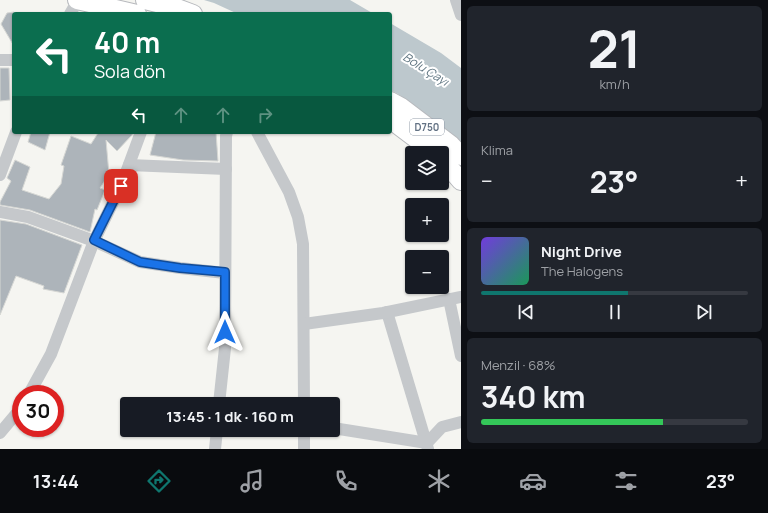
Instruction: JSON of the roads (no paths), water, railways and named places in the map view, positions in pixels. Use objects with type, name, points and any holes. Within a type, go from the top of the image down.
[{"type":"highway","points":[[78,0],[128,12]]},
{"type":"highway","points":[[145,0],[181,9]]},
{"type":"highway","name":"D750","points":[[392,102],[402,107],[451,145],[461,156]]},
{"type":"highway","name":"D750","points":[[392,121],[426,146]]},
{"type":"highway","points":[[449,167],[461,181]]},
{"type":"street","points":[[71,12],[78,0]]},
{"type":"street","points":[[456,0],[461,15]]},
{"type":"street","points":[[0,60],[12,60]]},
{"type":"street","points":[[0,176],[15,134]]},
{"type":"street","points":[[34,385],[51,354],[94,240],[121,186],[140,134]]},
{"type":"street","points":[[220,397],[225,348],[226,134]]},
{"type":"street","points":[[258,134],[289,192],[298,217],[303,244],[304,397]]},
{"type":"street","points":[[129,165],[226,169]]},
{"type":"street","points":[[0,212],[28,217],[94,240],[140,262],[180,268],[225,272]]},
{"type":"street","points":[[304,324],[387,312],[455,298],[461,356]]},
{"type":"street","points":[[387,312],[427,446]]},
{"type":"street","points":[[0,433],[12,419]]},
{"type":"street","points":[[427,446],[442,427],[461,422]]},
{"type":"street","points":[[340,429],[427,446]]},
{"type":"street","points":[[215,449],[216,437]]},
{"type":"street","points":[[304,437],[304,449]]},
{"type":"water","points":[[204,0],[350,0],[371,12],[234,12]]},
{"type":"water","name":"Bolu Çayı","points":[[392,24],[441,53],[461,68],[461,143],[452,135],[392,91]]}]
